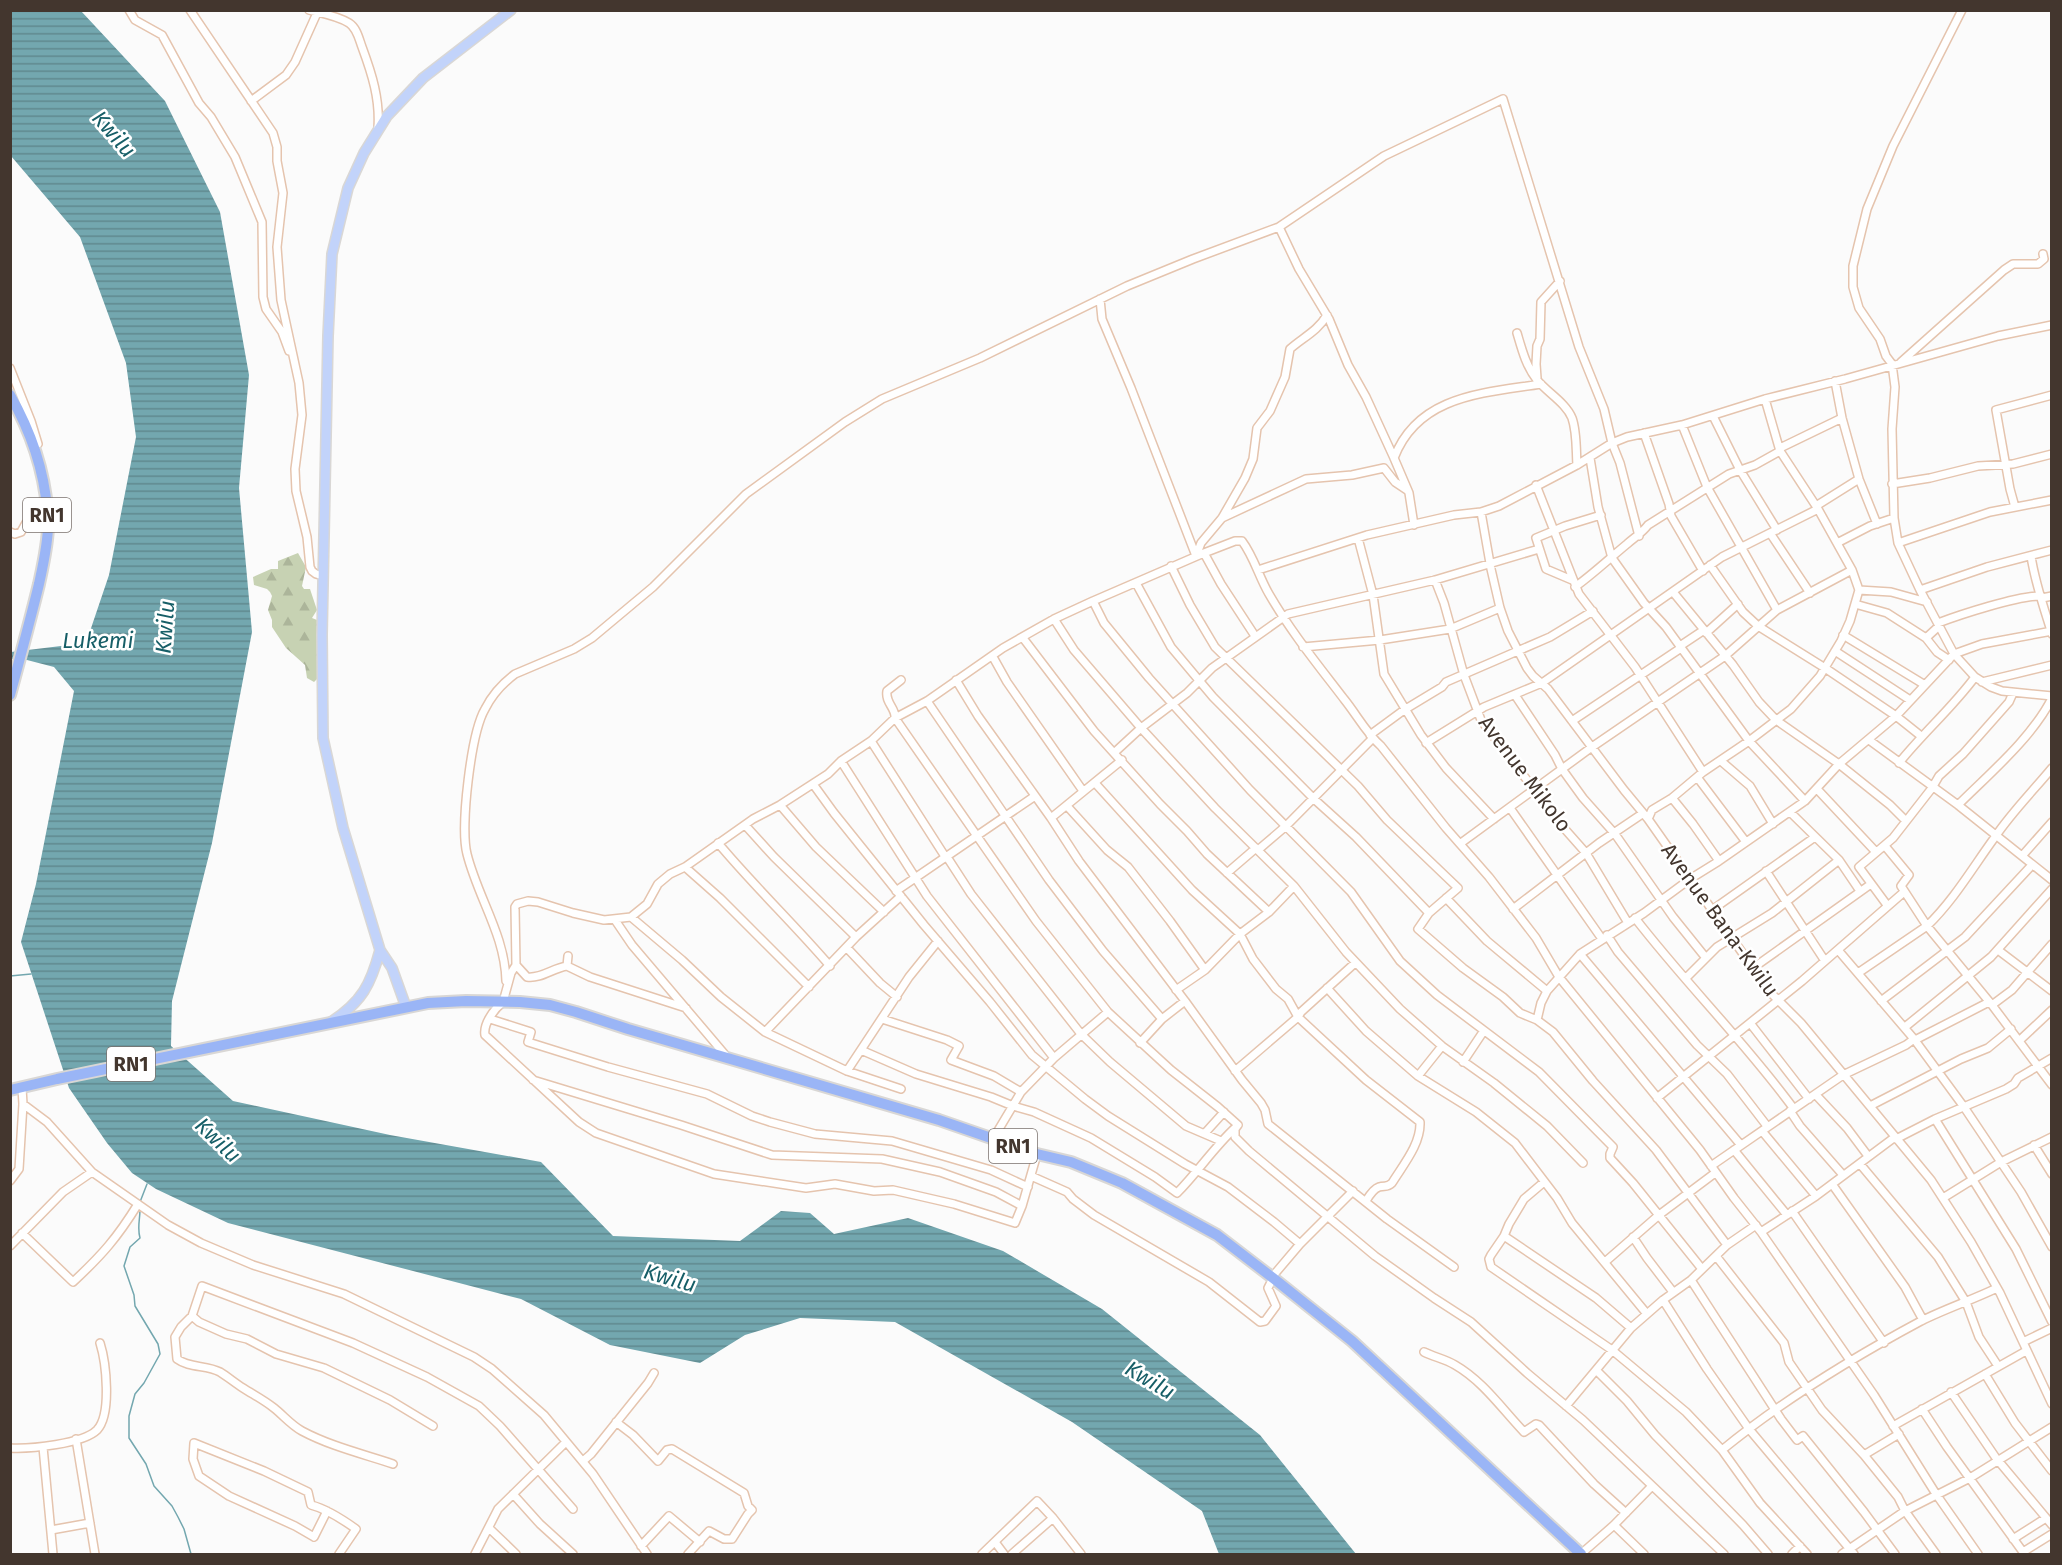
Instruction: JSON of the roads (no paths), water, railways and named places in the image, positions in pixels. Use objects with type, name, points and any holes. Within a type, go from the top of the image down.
[{"type":"highway","name":"RN1","points":[[10,395],[16,415],[31,435],[42,470],[48,525],[43,563],[31,619],[10,694]]},
{"type":"highway","name":"RN1","points":[[16,1089],[428,1003],[520,1002],[550,1005],[576,1012],[939,1120],[1037,1154],[1071,1162],[1171,1209],[1217,1235],[1352,1341],[1581,1554]]},
{"type":"main road","points":[[406,1007],[392,968],[380,950],[343,828],[323,738],[323,576],[332,254],[348,188],[364,153],[387,116],[423,78],[512,10]]},
{"type":"main road","points":[[328,1024],[346,1012],[363,996],[372,979],[380,950]]},
{"type":"street","points":[[129,10],[135,20],[162,34],[199,103],[211,117],[235,157],[262,222],[263,297],[266,309],[282,332],[289,351],[293,355]]},
{"type":"street","points":[[190,10],[273,133],[277,147],[277,161],[283,193],[277,236],[277,262],[283,315],[299,383],[302,415],[295,469],[296,491],[307,537],[310,567],[316,574],[323,576]]},
{"type":"street","points":[[1951,657],[1898,543],[1892,484],[1895,387],[1892,364],[1886,356],[1880,339],[1859,308],[1853,287],[1853,266],[1867,208],[1893,146],[1962,10]]},
{"type":"street","points":[[251,101],[286,75],[295,62],[313,12],[349,23],[355,30],[372,72],[377,94],[378,131]]},
{"type":"street","points":[[506,990],[498,933],[475,882],[465,844],[466,796],[478,731],[485,709],[499,688],[515,674],[559,656],[592,638],[653,587],[746,494],[845,422],[882,399],[980,358],[1100,299],[1193,259],[1280,227],[1384,156],[1503,99],[1560,281],[1578,347],[1604,409],[1639,537]]},
{"type":"street","points":[[1280,227],[1299,269],[1327,315],[1348,365],[1366,397],[1394,458],[1408,490],[1414,525]]},
{"type":"street","points":[[1901,362],[2004,270],[2013,264],[2038,264],[2044,259],[2043,254]]},
{"type":"street","points":[[1539,382],[1536,364],[1537,346],[1540,339],[1541,302],[1560,281]]},
{"type":"street","points":[[1100,299],[1102,320],[1200,554],[1255,636]]},
{"type":"street","points":[[1200,554],[1201,543],[1222,518],[1245,478],[1253,459],[1257,428],[1270,411],[1285,377],[1290,349],[1314,330],[1327,315]]},
{"type":"street","points":[[1258,570],[1358,538],[1454,515],[1481,512],[1498,506],[1590,458],[1612,443],[1644,433],[1682,425],[1765,399],[1892,364],[1998,336],[2052,325]]},
{"type":"street","points":[[1517,333],[1524,358],[1539,382],[1569,412],[1573,420],[1577,465]]},
{"type":"street","points":[[10,368],[31,421],[42,470]]},
{"type":"street","points":[[1834,381],[1859,479],[1877,524]]},
{"type":"street","points":[[1394,458],[1412,427],[1426,414],[1471,395],[1539,382]]},
{"type":"street","points":[[2015,507],[1996,410],[2052,395]]},
{"type":"street","points":[[1513,909],[1599,843],[1645,817],[1700,774],[1791,710],[1825,668],[1843,635],[1859,590],[1852,570],[1817,507],[1780,449],[1765,399]]},
{"type":"street","points":[[1713,416],[1740,470],[1810,593]]},
{"type":"street","points":[[1574,584],[1612,558],[1629,542],[1639,537],[1648,525],[1707,487],[1755,465],[1780,449],[1842,418]]},
{"type":"street","points":[[1682,425],[1707,487],[1777,610]]},
{"type":"street","points":[[1644,433],[1671,516],[1702,571]]},
{"type":"street","points":[[1892,484],[1978,466],[2007,464],[2052,454]]},
{"type":"street","points":[[1590,458],[1612,558],[1637,594],[1681,647],[1749,741],[1805,801]]},
{"type":"street","points":[[1222,518],[1306,479],[1352,475],[1384,468],[1395,482],[1408,490]]},
{"type":"street","points":[[1426,743],[1494,702],[1542,683],[1740,546],[1774,532],[1859,479]]},
{"type":"street","points":[[1536,485],[1574,584],[1641,676],[1700,774],[1746,842]]},
{"type":"street","points":[[1898,543],[1990,512],[2052,500]]},
{"type":"street","name":"Avenue Bana-Kwilu","points":[[1481,512],[1500,608],[1508,631],[1527,668],[1542,683],[1645,817],[1753,968],[1758,979],[1801,1023],[1926,1173],[1971,1242],[1997,1288],[2052,1404]]},
{"type":"street","points":[[1574,584],[1546,569],[1536,538],[1601,515]]},
{"type":"street","points":[[1837,543],[1894,518]]},
{"type":"street","points":[[10,532],[15,534],[21,532],[26,523],[48,525]]},
{"type":"street","points":[[1358,538],[1373,595],[1384,674],[1426,743],[1494,819]]},
{"type":"street","points":[[1037,1154],[1015,1223],[954,1204],[893,1190],[874,1191],[834,1184],[806,1188],[714,1174],[596,1133],[579,1122],[531,1080],[485,1035],[484,1027],[503,1002],[516,964],[514,911],[517,904],[522,902],[538,902],[594,919],[615,920],[631,917],[647,904],[658,884],[670,874],[685,867],[753,819],[780,805],[828,774],[841,761],[871,741],[895,718],[927,701],[1003,648],[1054,619],[1171,566],[1235,541],[1242,541],[1267,592],[1283,617],[1371,737],[1388,754],[1489,877],[1536,938],[1559,978],[1756,1225],[1978,1554]]},
{"type":"street","points":[[1115,752],[1226,657],[1283,617],[1313,607],[1435,580],[1539,549]]},
{"type":"street","points":[[1920,590],[1987,567],[2052,550]]},
{"type":"street","points":[[1537,1020],[1547,991],[1580,954],[1805,801],[1839,764],[1896,716],[1951,657],[1982,644],[2051,632],[2042,597],[2037,588],[2031,556]]},
{"type":"street","points":[[1171,566],[1190,605],[1215,647],[1358,786],[1388,820],[1458,888],[1429,914],[1418,929],[1520,1013],[1537,1020],[1563,1042],[1593,1081],[1656,1150],[1727,1245]]},
{"type":"street","points":[[1710,566],[1749,619],[1896,716],[1921,736]]},
{"type":"street","points":[[1461,843],[1592,747],[1725,656],[1777,610],[1852,570]]},
{"type":"street","name":"Avenue Mikolo","points":[[1435,580],[1444,603],[1464,675],[1478,712],[1489,732],[1586,853],[1628,923]]},
{"type":"street","points":[[1136,583],[1171,647],[1200,681],[1314,800],[1356,837],[1429,914]]},
{"type":"street","points":[[1859,590],[1891,592],[1927,602]]},
{"type":"street","points":[[1673,592],[1759,702],[1776,720],[1839,764],[1890,805],[1906,821]]},
{"type":"street","points":[[1926,638],[1938,625],[2013,601],[2033,596],[2052,596]]},
{"type":"street","points":[[1093,601],[1104,622],[1171,704],[1250,790],[1351,892],[1400,961],[1437,995],[1539,1072],[1613,1147],[1610,1158],[1702,1269]]},
{"type":"street","points":[[1572,721],[1705,631],[1738,604]]},
{"type":"street","points":[[1855,604],[1887,613],[1926,638],[1937,652],[1951,657],[1978,680],[1991,687],[2013,693],[2052,697],[2032,727],[2003,761],[1958,805]]},
{"type":"street","points":[[1304,647],[1332,642],[1380,640],[1450,629],[1500,608]]},
{"type":"street","points":[[1227,873],[1286,826],[1314,800],[1371,737],[1404,710],[1442,687],[1446,681],[1519,652],[1550,637],[1593,611]]},
{"type":"street","points":[[1054,619],[1074,650],[1142,728],[1215,808],[1294,886],[1355,963],[1400,1009],[1442,1046],[1502,1089],[1547,1126],[1583,1163]]},
{"type":"street","points":[[1843,635],[1924,685]]},
{"type":"street","points":[[1023,638],[1094,731],[1160,804],[1227,873],[1269,912]]},
{"type":"street","points":[[1835,651],[1910,700]]},
{"type":"street","points":[[993,657],[1025,708],[1083,791]]},
{"type":"street","points":[[1899,763],[1921,736],[1978,680],[2052,665]]},
{"type":"street","points":[[902,680],[887,691],[886,696],[896,714],[895,718],[1036,921],[1108,1012],[1171,1070],[1238,1125]]},
{"type":"street","points":[[956,680],[978,716],[1079,861],[1261,1103],[1268,1124],[1395,1225],[1454,1267]]},
{"type":"street","points":[[1887,906],[1859,867],[1885,846],[1939,776],[1964,754],[2013,693]]},
{"type":"street","points":[[1515,695],[1583,798],[1615,834],[1661,900],[1706,958]]},
{"type":"street","points":[[927,701],[1048,880],[1102,951],[1162,1019]]},
{"type":"street","points":[[1869,740],[1958,805],[2052,880]]},
{"type":"street","points":[[871,741],[971,894],[1081,1034],[1110,1062],[1186,1126],[1221,1141]]},
{"type":"street","points":[[1051,818],[1122,760]]},
{"type":"street","points":[[841,761],[927,896],[1054,1058]]},
{"type":"street","points":[[1721,761],[1750,786],[1773,824]]},
{"type":"street","points":[[1858,973],[1927,926],[1949,903],[1995,836],[2052,768]]},
{"type":"street","points":[[1095,783],[1192,890],[1240,934],[1253,959],[1276,989],[1288,999],[1298,1017],[1366,1080],[1420,1122],[1420,1132],[1415,1145],[1392,1183],[1374,1190],[1366,1201]]},
{"type":"street","points":[[813,784],[834,813],[1032,1055],[1108,1116],[1227,1187],[1300,1244]]},
{"type":"street","points":[[1817,789],[1876,852]]},
{"type":"street","points":[[765,1032],[916,878],[1035,796]]},
{"type":"street","points":[[1672,798],[1694,824],[1719,861]]},
{"type":"street","points":[[780,805],[816,847],[885,912]]},
{"type":"street","points":[[1067,806],[1107,850],[1128,867],[1205,970]]},
{"type":"street","points":[[1510,808],[1604,937],[1709,1057],[1727,1074],[1816,1196]]},
{"type":"street","points":[[1790,812],[1839,860],[1860,891]]},
{"type":"street","points":[[2022,856],[2052,822]]},
{"type":"street","points":[[745,825],[856,938]]},
{"type":"street","points":[[1712,910],[1815,837]]},
{"type":"street","points":[[718,843],[830,966]]},
{"type":"street","points":[[1885,846],[1909,875],[1901,886],[1927,926],[2011,1029],[2052,1085]]},
{"type":"street","points":[[1686,978],[1731,938],[1772,913],[1839,860]]},
{"type":"street","points":[[1881,1001],[1965,937],[2032,865]]},
{"type":"street","points":[[685,867],[720,898],[809,987]]},
{"type":"street","points":[[1766,871],[1825,961]]},
{"type":"street","points":[[1753,968],[1871,884]]},
{"type":"street","points":[[1176,990],[1205,970],[1240,934],[1269,912],[1294,886]]},
{"type":"street","points":[[1905,1027],[1998,950],[2052,890]]},
{"type":"street","points":[[1657,1098],[1825,961],[1904,892]]},
{"type":"street","points":[[1446,898],[1487,941],[1547,991]]},
{"type":"street","points":[[631,917],[721,997],[765,1032],[847,1071],[902,1089]]},
{"type":"street","points":[[1635,918],[1661,952],[1735,1036],[1792,1110],[1800,1126],[1843,1175]]},
{"type":"street","points":[[615,920],[632,945],[688,1008],[728,1058]]},
{"type":"street","points":[[847,1071],[909,977],[938,941]]},
{"type":"street","points":[[1605,1262],[1688,1193],[1740,1144],[1844,1075],[2012,990],[2052,944]]},
{"type":"street","points":[[847,948],[880,983],[897,997]]},
{"type":"street","points":[[1838,950],[1915,1039],[1964,1107],[2001,1162],[2052,1247]]},
{"type":"street","points":[[1998,950],[2052,991]]},
{"type":"street","points":[[1580,954],[1740,1144]]},
{"type":"street","points":[[567,966],[568,956]]},
{"type":"street","points":[[1235,1071],[1298,1017],[1355,963]]},
{"type":"street","points":[[516,964],[529,978],[567,966],[590,977],[688,1008]]},
{"type":"street","points":[[1328,988],[1366,1031],[1418,1076],[1476,1112],[1515,1143],[1572,1223],[1647,1314]]},
{"type":"street","points":[[1140,1043],[1162,1019],[1185,1001]]},
{"type":"street","points":[[2019,1041],[2052,1010]]},
{"type":"street","points":[[993,1139],[1021,1092],[1054,1058],[1108,1012]]},
{"type":"street","points":[[490,1019],[531,1032],[528,1042],[706,1094],[770,1122],[815,1134],[892,1141],[991,1170],[1028,1187]]},
{"type":"street","points":[[882,1019],[959,1046],[951,1060],[994,1076],[1021,1092]]},
{"type":"street","points":[[1750,1023],[1812,1097],[1847,1128],[1868,1156]]},
{"type":"street","points":[[1870,1106],[1970,1054],[1988,1048],[2011,1029]]},
{"type":"street","points":[[1463,1062],[1484,1032]]},
{"type":"street","points":[[1418,1076],[1442,1046]]},
{"type":"street","points":[[861,1050],[916,1074],[1034,1112],[1091,1138],[1177,1193],[1198,1171],[1221,1141],[1238,1125]]},
{"type":"street","points":[[1761,1232],[1816,1196],[1868,1156],[1896,1138],[2006,1089],[2052,1058]]},
{"type":"street","points":[[531,1080],[663,1119],[772,1155],[882,1159],[940,1172],[996,1192],[1022,1206]]},
{"type":"street","points":[[16,1089],[23,1104],[47,1122],[92,1172],[168,1225],[217,1251],[344,1293],[474,1357],[522,1394],[544,1415],[583,1461],[647,1554]]},
{"type":"street","points":[[10,1181],[19,1169],[23,1104]]},
{"type":"street","points":[[1205,1133],[1224,1112]]},
{"type":"street","points":[[1935,1119],[2016,1249],[2052,1322]]},
{"type":"street","points":[[1238,1125],[1235,1129],[1235,1137],[1275,1174],[1375,1256],[1471,1322],[1566,1406],[1724,1554]]},
{"type":"street","points":[[1942,1198],[2001,1162],[2052,1137]]},
{"type":"street","points":[[2034,1145],[2052,1174]]},
{"type":"street","points":[[1734,1150],[1789,1213],[1884,1343]]},
{"type":"street","points":[[1860,1164],[1938,1257],[1966,1302],[1979,1337],[1998,1366]]},
{"type":"street","points":[[10,1246],[63,1192],[92,1172]]},
{"type":"street","points":[[1031,1176],[1067,1192],[1094,1215],[1209,1282],[1260,1322],[1265,1321],[1276,1306],[1268,1288],[1272,1277],[1300,1244],[1353,1191]]},
{"type":"street","points":[[1544,1182],[1524,1199],[1489,1259],[1491,1267],[1612,1350],[1686,1412],[1722,1450],[1760,1503],[1807,1554]]},
{"type":"street","points":[[1832,1184],[1905,1287],[1923,1320]]},
{"type":"street","points":[[22,1233],[73,1282],[108,1249],[138,1204]]},
{"type":"street","points":[[1566,1406],[1631,1328],[1663,1300],[1691,1280],[1727,1245],[1756,1225]]},
{"type":"street","points":[[1504,1236],[1596,1298],[1631,1328]]},
{"type":"street","points":[[1633,1237],[1674,1292]]},
{"type":"street","points":[[1716,1256],[1784,1343],[1789,1362],[1807,1389],[1898,1497],[1905,1511],[1936,1554]]},
{"type":"street","points":[[1691,1280],[1797,1440],[1803,1436],[1895,1554]]},
{"type":"street","points":[[393,1464],[334,1445],[302,1431],[260,1397],[223,1374],[211,1368],[193,1366],[179,1361],[176,1337],[181,1327],[192,1316],[202,1286],[353,1342],[427,1377],[479,1406],[500,1426],[573,1509]]},
{"type":"street","points":[[1722,1450],[1807,1389],[1850,1362],[1923,1320],[1997,1288]]},
{"type":"street","points":[[1663,1300],[1749,1430],[1852,1552]]},
{"type":"street","points":[[192,1316],[199,1322],[276,1354],[324,1368],[390,1400],[433,1426]]},
{"type":"street","points":[[2023,1342],[2052,1328]]},
{"type":"street","points":[[10,1448],[43,1447],[76,1439],[99,1429],[105,1410],[107,1376],[100,1343]]},
{"type":"street","points":[[1893,1426],[2026,1351]]},
{"type":"street","points":[[1424,1352],[1456,1365],[1488,1392],[1524,1432],[1536,1424],[1539,1425],[1594,1484],[1626,1513]]},
{"type":"street","points":[[1597,1371],[1768,1554]]},
{"type":"street","points":[[583,1461],[654,1373]]},
{"type":"street","points":[[1984,1374],[2015,1423],[2052,1471]]},
{"type":"street","points":[[1951,1392],[1999,1461],[2052,1525]]},
{"type":"street","points":[[1922,1408],[2023,1552],[2052,1534]]},
{"type":"street","points":[[616,1422],[633,1435],[658,1461],[667,1449],[672,1449],[744,1493],[748,1506],[753,1510],[732,1539],[724,1539],[709,1531],[688,1554]]},
{"type":"street","points":[[1842,1554],[1852,1552],[1905,1511],[1970,1478],[2052,1427]]},
{"type":"street","points":[[1864,1455],[1899,1434]]},
{"type":"street","points":[[76,1439],[96,1554]]},
{"type":"street","points":[[475,1554],[498,1509],[566,1442]]},
{"type":"street","points":[[327,1511],[314,1538],[295,1526],[229,1496],[199,1476],[193,1459],[194,1443],[255,1467],[308,1492],[311,1505],[327,1511],[356,1528],[339,1554]]},
{"type":"street","points":[[43,1447],[53,1554]]},
{"type":"street","points":[[1581,1554],[1614,1525],[1651,1487]]},
{"type":"street","points":[[513,1494],[540,1524],[573,1554]]},
{"type":"street","points":[[982,1554],[1037,1501],[1081,1554]]},
{"type":"street","points":[[641,1546],[669,1516],[700,1542]]},
{"type":"street","points":[[1012,1554],[1053,1518]]},
{"type":"street","points":[[2013,1539],[2046,1518]]},
{"type":"street","points":[[51,1530],[90,1523]]},
{"type":"street","points":[[1614,1525],[1644,1554]]},
{"type":"street","points":[[489,1528],[516,1554]]},
{"type":"street","points":[[995,1542],[1004,1554]]},
{"type":"street","points":[[1792,1554],[1800,1546]]},
{"type":"water","points":[[11,11],[81,11],[165,101],[220,212],[249,375],[239,488],[252,632],[212,843],[172,1001],[171,1046],[233,1101],[390,1135],[541,1162],[613,1236],[740,1241],[781,1211],[810,1213],[834,1234],[908,1218],[1003,1251],[1102,1309],[1260,1435],[1356,1554],[1219,1554],[1202,1511],[1072,1422],[895,1322],[800,1318],[745,1335],[700,1363],[610,1345],[521,1299],[228,1223],[156,1189],[132,1173],[107,1143],[69,1088],[21,942],[36,884],[74,691],[54,667],[27,660],[11,659],[11,652],[86,643],[109,575],[136,437],[126,363],[80,237],[11,156]]},
{"type":"waterway","points":[[10,976],[31,974]]},
{"type":"waterway","points":[[140,1202],[147,1184]]},
{"type":"waterway","points":[[140,1209],[140,1238],[130,1247],[124,1266],[134,1295],[135,1306],[158,1344],[160,1354],[144,1383],[135,1394],[129,1416],[129,1438],[146,1464],[154,1486],[172,1506],[178,1517],[191,1554]]},
{"type":"water label","name":"Kwilu","points":[[114,134]]},
{"type":"water label","name":"Kwilu","points":[[165,627]]},
{"type":"water label","name":"Lukemi","points":[[98,640]]},
{"type":"water label","name":"Kwilu","points":[[218,1140]]},
{"type":"water label","name":"Kwilu","points":[[670,1278]]},
{"type":"water label","name":"Kwilu","points":[[1150,1380]]}]
